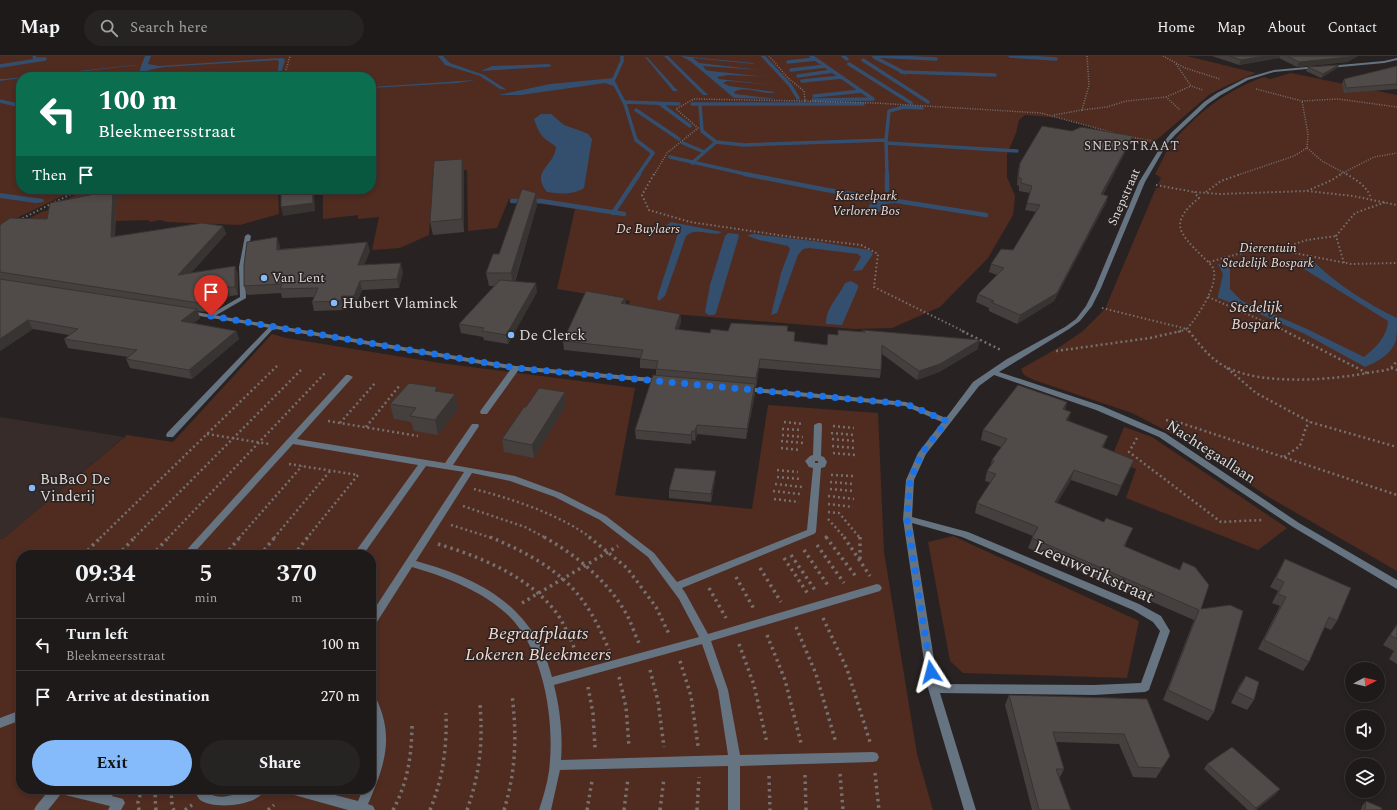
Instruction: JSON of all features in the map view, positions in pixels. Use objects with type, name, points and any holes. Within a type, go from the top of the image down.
[{"type":"street","name":"Snepstraat","points":[[947,421],[976,384],[1010,361],[1078,320],[1089,306],[1098,288],[1142,182],[1165,143],[1206,103],[1237,84],[1258,75],[1274,71],[1384,62],[1397,59]]},
{"type":"street","points":[[211,316],[243,298],[242,266],[248,236]]},
{"type":"street","points":[[180,311],[516,368],[673,382]]},
{"type":"street","points":[[170,435],[273,326]]},
{"type":"street","points":[[484,412],[516,368]]},
{"type":"street","name":"Nachtegaallaan","points":[[994,373],[1099,408],[1145,426],[1162,435],[1286,519],[1397,585]]},
{"type":"street","points":[[192,550],[349,377]]},
{"type":"street","points":[[736,388],[906,404],[947,421],[922,453],[910,480],[907,519],[933,688],[970,810]]},
{"type":"street","points":[[675,587],[811,532],[816,510],[818,425]]},
{"type":"street","points":[[447,466],[475,426]]},
{"type":"street","points":[[288,444],[447,466],[512,478],[558,495],[603,518],[651,555],[683,597],[705,639],[723,690],[735,761],[734,810]]},
{"type":"street","points":[[362,550],[424,463]]},
{"type":"street","points":[[376,614],[470,470]]},
{"type":"street","name":"Leeuwerikstraat","points":[[907,519],[965,534],[1136,607],[1157,619],[1165,631],[1145,687],[1094,690],[933,688]]},
{"type":"street","points":[[410,563],[434,570],[467,583],[497,600],[523,625],[534,645],[548,682],[555,719],[556,765],[545,810]]},
{"type":"street","points":[[548,682],[705,639],[877,588]]},
{"type":"street","points":[[376,707],[378,718],[379,749],[378,766],[376,771]]},
{"type":"street","points":[[0,723],[16,717]]},
{"type":"street","points":[[556,765],[873,757]]},
{"type":"street","points":[[40,810],[54,794]]},
{"type":"street","points":[[82,794],[119,803],[114,810]]},
{"type":"street","points":[[102,799],[106,794]]},
{"type":"street","points":[[202,794],[204,798],[210,802],[219,805],[229,805],[239,802],[253,794]]},
{"type":"street","points":[[309,794],[363,809],[368,794]]},
{"type":"path","points":[[285,72],[290,56]]},
{"type":"path","points":[[769,56],[788,78],[804,92],[805,101]]},
{"type":"path","points":[[1082,110],[1089,85],[1087,56]]},
{"type":"path","points":[[1163,56],[1198,72],[1302,101],[1338,99],[1397,107]]},
{"type":"path","points":[[1174,62],[1191,86],[1219,94]]},
{"type":"path","points":[[1054,116],[1082,110],[1108,107],[1126,101],[1166,97],[1191,86]]},
{"type":"path","points":[[1166,97],[1188,119]]},
{"type":"path","points":[[1017,358],[874,287],[878,254],[861,245],[785,236],[690,222],[649,210],[642,196],[667,153],[698,128],[676,109],[694,99],[875,103],[897,106],[1041,113],[1115,133]]},
{"type":"path","points":[[1302,101],[1308,134],[1307,148]]},
{"type":"path","points":[[1128,137],[1165,143]]},
{"type":"path","points":[[1307,148],[1325,163],[1358,182],[1369,191],[1371,199]]},
{"type":"path","points":[[1206,192],[1221,181],[1294,156],[1307,148]]},
{"type":"path","points":[[1306,191],[1332,180],[1374,157],[1397,153]]},
{"type":"path","points":[[1142,182],[1194,192],[1220,194],[1306,191],[1371,199],[1397,205]]},
{"type":"path","points":[[1035,347],[1060,351],[1168,336],[1187,329],[1208,297],[1214,273],[1209,262],[1184,238],[1179,228],[1180,219],[1185,211],[1199,198],[1194,192]]},
{"type":"path","points":[[14,222],[71,194]]},
{"type":"path","points":[[1336,236],[1355,213],[1386,202]]},
{"type":"path","points":[[1279,250],[1287,246],[1326,236],[1336,236]]},
{"type":"path","points":[[1336,236],[1344,263]]},
{"type":"path","points":[[1209,262],[1256,250],[1279,250],[1351,264],[1397,264]]},
{"type":"path","points":[[1208,297],[1297,336],[1367,373]]},
{"type":"path","points":[[1089,306],[1187,329],[1206,352],[1227,367],[1256,392],[1310,422],[1397,447]]},
{"type":"path","points":[[1391,368],[1397,361]]},
{"type":"path","points":[[88,550],[277,366]]},
{"type":"path","points":[[1227,367],[1254,376],[1276,378],[1321,378],[1367,373],[1391,368],[1397,370]]},
{"type":"path","points":[[123,550],[301,370]]},
{"type":"path","points":[[157,550],[325,374]]},
{"type":"path","points":[[340,423],[376,382]]},
{"type":"path","points":[[365,427],[400,385]]},
{"type":"path","points":[[311,419],[418,436]]},
{"type":"path","points":[[1160,419],[1181,423],[1397,495]]},
{"type":"path","points":[[1284,457],[1297,449],[1301,444],[1305,426],[1310,422]]},
{"type":"path","points":[[1145,426],[1129,452],[1221,522],[1286,519]]},
{"type":"path","points":[[207,434],[259,442],[288,444]]},
{"type":"path","points":[[273,461],[358,475],[298,550]]},
{"type":"path","points":[[229,550],[302,466]]},
{"type":"path","points":[[264,550],[330,470]]},
{"type":"path","points":[[460,486],[498,495],[542,511],[584,533],[627,568],[656,607],[675,647],[691,696],[700,762],[697,810]]},
{"type":"path","points":[[449,503],[484,512],[525,527],[564,548],[603,581],[628,617],[645,655],[658,701],[665,762],[660,810]]},
{"type":"path","points":[[816,510],[849,543],[877,588]]},
{"type":"path","points":[[816,510],[839,513],[860,537],[860,559]]},
{"type":"path","points":[[437,522],[468,529],[507,544],[543,564],[579,595],[600,628],[615,664],[626,707],[630,763],[624,810]]},
{"type":"path","points":[[812,523],[830,542],[854,572],[865,591]]},
{"type":"path","points":[[808,533],[852,595]]},
{"type":"path","points":[[508,611],[630,539]]},
{"type":"path","points":[[794,539],[814,564],[837,600]]},
{"type":"path","points":[[778,545],[820,605]]},
{"type":"path","points":[[778,545],[805,575],[820,605],[847,669],[873,757],[879,810]]},
{"type":"path","points":[[750,556],[759,567],[789,614],[816,674],[839,758],[843,810]]},
{"type":"path","points":[[726,566],[735,576],[761,622],[785,680],[804,759],[806,810]]},
{"type":"path","points":[[700,576],[709,587],[733,630],[754,685],[769,760],[770,810]]},
{"type":"path","points":[[504,810],[510,793],[516,760],[517,726],[512,695]]},
{"type":"path","points":[[467,810],[481,762],[483,732],[480,704]]},
{"type":"path","points":[[430,810],[440,787],[446,764],[448,738],[446,713]]},
{"type":"path","points":[[393,810],[405,784],[410,765],[413,744],[412,722]]},
{"type":"path","points":[[139,810],[138,802],[140,794]]},
{"type":"path","points":[[156,794],[156,810]]},
{"type":"path","points":[[171,794],[172,806],[174,810]]},
{"type":"path","points":[[268,810],[274,805]]},
{"type":"shaded area","name":"BuBaO De Vinderij","points":[[0,417],[124,437],[4,538],[0,539]]},
{"type":"green space","name":"Kasteelpark Verloren Bos","points":[[0,56],[1187,56],[1256,73],[1210,94],[1152,144],[1061,118],[1025,115],[1019,120],[1016,133],[1007,154],[1007,177],[1015,196],[1013,215],[988,258],[940,307],[892,328],[854,329],[626,310],[630,301],[557,289],[575,209],[509,199],[497,228],[468,231],[467,170],[433,172],[429,235],[400,248],[372,250],[379,217],[358,219],[358,215],[323,219],[323,194],[376,194],[376,72],[16,72],[16,194],[67,194],[0,226]]},
{"type":"green space","name":"Stedelijk Bospark","points":[[1291,73],[1397,95],[1397,571],[1267,496],[1184,440],[1132,413],[1034,380],[1024,375],[1021,369],[1061,346],[1083,331],[1105,309],[1156,188],[1159,188],[1160,185],[1158,184],[1161,178],[1155,174],[1169,147],[1189,124],[1224,96],[1250,82],[1264,77],[1270,79]]},
{"type":"green space","points":[[78,194],[278,194],[279,214],[240,225],[167,222],[160,220],[150,222],[148,220],[17,224],[44,211],[51,210],[76,216],[116,209],[116,203],[57,204]]},
{"type":"green space","name":"Begraafplaats Lokeren Bleekmeers","points":[[272,334],[286,338],[440,363],[635,388],[615,495],[621,496],[752,509],[768,405],[878,413],[884,552],[917,754],[933,810],[0,810],[0,539],[4,538],[127,435],[173,442]]},
{"type":"green space","points":[[1124,427],[1152,437],[1287,528],[1258,550],[1126,498],[1136,469],[1111,459]]},
{"type":"green space","points":[[953,536],[1139,621],[1127,678],[963,673],[950,661],[928,542]]},
{"type":"water","points":[[145,56],[151,56],[148,64],[159,66],[283,58],[285,60],[281,72],[278,72],[279,62],[277,60],[164,67],[149,70],[147,72],[139,72]]},
{"type":"water","points":[[438,56],[443,56],[450,63],[484,75],[507,90],[500,89],[480,76],[445,65]]},
{"type":"water","points":[[664,56],[668,56],[708,95],[703,95]]},
{"type":"water","points":[[681,56],[753,63],[754,64],[693,58],[699,63],[760,70],[703,66],[706,70],[711,71],[767,77],[728,75],[717,77],[719,79],[774,85],[727,81],[723,83],[729,86],[776,92],[766,93],[739,90],[734,92],[735,94],[777,99],[734,98],[690,61]]},
{"type":"water","points":[[645,57],[647,57],[678,91],[673,91]]},
{"type":"water","points":[[549,64],[552,66],[481,71],[492,66]]},
{"type":"water","points":[[134,65],[138,65],[77,72],[69,72]]},
{"type":"water","points":[[16,78],[0,81],[0,79]]},
{"type":"water","points":[[614,78],[613,81],[616,87],[605,83],[521,95],[498,95],[550,84]]},
{"type":"water","points":[[476,80],[457,83],[376,87]]},
{"type":"water","points":[[541,114],[551,114],[564,125],[588,134],[592,139],[584,188],[571,193],[557,193],[547,192],[542,185],[542,174],[551,160],[556,147],[543,137],[538,129],[534,119]]},
{"type":"water","points":[[0,193],[43,199],[44,202],[36,203],[0,198]]},
{"type":"water","points":[[866,196],[902,202],[886,204],[876,215],[864,214],[871,203]]},
{"type":"water","points":[[671,222],[722,232],[714,234],[695,232],[686,236],[665,296],[659,301],[657,298],[679,230],[666,226]]},
{"type":"water","points":[[728,233],[738,234],[739,236],[716,313],[714,315],[708,315],[705,312],[710,285],[725,236]]},
{"type":"water","points":[[754,234],[869,250],[873,254],[862,270],[853,271],[861,257],[858,254],[809,248],[803,249],[798,255],[777,313],[771,315],[781,273],[790,249],[788,246],[759,240],[748,236]]},
{"type":"water","points":[[1299,259],[1311,259],[1331,277],[1352,292],[1397,318],[1396,340],[1388,353],[1379,360],[1365,367],[1305,334],[1246,308],[1218,298],[1223,274],[1218,264],[1232,263],[1236,266],[1230,267],[1230,289],[1242,301],[1305,328],[1364,357],[1383,337],[1386,332],[1388,321],[1304,269]]},
{"type":"water","points":[[851,281],[858,285],[858,288],[842,325],[826,324],[826,318],[833,303],[845,283]]},
{"type":"building","points":[[1229,56],[1265,56],[1241,60]]},
{"type":"building","points":[[1287,56],[1352,56],[1299,62]]},
{"type":"building","points":[[1339,65],[1323,74],[1308,67]]},
{"type":"building","points":[[1397,66],[1397,84],[1346,88],[1344,79]]},
{"type":"building","points":[[1042,126],[1072,131],[1081,127],[1133,136],[1101,194],[1108,196],[1057,293],[1020,315],[991,302],[994,301],[978,294],[1004,268],[991,264],[1001,249],[1013,250],[1040,205],[1027,203],[1032,186],[1021,183],[1021,178],[1018,178],[1020,163]]},
{"type":"building","points":[[462,159],[462,219],[430,222],[434,161]]},
{"type":"building","points":[[522,189],[536,193],[511,273],[486,273],[493,254],[499,254]]},
{"type":"building","points":[[95,194],[113,194],[111,237],[202,223],[223,226],[178,275],[235,266],[235,287],[226,287],[205,304],[0,272],[0,225],[10,218],[47,219],[50,203]]},
{"type":"building","points":[[281,194],[312,194],[313,203],[281,207]]},
{"type":"building","points":[[277,237],[277,250],[367,242],[358,265],[401,263],[397,279],[360,281],[354,296],[342,296],[341,301],[312,302],[318,288],[280,289],[282,284],[244,286],[244,265],[247,242]]},
{"type":"building","points":[[0,279],[197,309],[181,321],[236,331],[189,370],[126,359],[137,350],[64,339],[78,329],[28,320],[0,339]]},
{"type":"building","points":[[500,280],[536,283],[506,335],[482,331],[484,328],[459,324]]},
{"type":"building","points":[[586,291],[625,298],[621,303],[680,314],[675,329],[710,333],[711,329],[728,331],[731,323],[788,326],[787,331],[795,332],[794,341],[827,345],[828,334],[838,335],[838,330],[865,332],[862,330],[980,340],[940,364],[919,371],[882,345],[881,370],[760,359],[756,378],[656,369],[658,361],[640,359],[643,350],[563,341]]},
{"type":"building","points":[[653,375],[755,384],[747,429],[697,425],[695,431],[692,431],[691,435],[635,430]]},
{"type":"building","points":[[409,383],[437,387],[435,391],[455,394],[435,420],[410,416],[416,408],[390,404]]},
{"type":"building","points":[[1018,385],[1067,402],[1063,409],[1071,412],[1066,420],[1108,436],[1102,447],[1134,460],[1121,486],[1074,470],[1055,502],[1104,522],[1106,518],[1133,528],[1124,546],[1180,570],[1183,562],[1195,567],[1209,585],[1201,609],[1230,605],[1243,611],[1214,712],[1168,690],[1199,610],[1032,538],[1038,527],[977,503],[996,474],[987,471],[994,461],[992,460],[1007,439],[983,430]]},
{"type":"building","points":[[539,388],[565,392],[532,445],[502,439],[524,407],[526,407]]},
{"type":"building","points":[[675,468],[716,471],[711,494],[669,490]]},
{"type":"building","points":[[1285,559],[1351,588],[1337,621],[1329,617],[1309,662],[1264,640],[1286,597],[1278,594],[1284,582],[1276,578]]},
{"type":"building","points":[[1397,625],[1397,639],[1390,635]]},
{"type":"building","points":[[1246,676],[1259,682],[1254,700],[1237,692]]},
{"type":"building","points":[[1009,695],[1147,699],[1170,756],[1162,768],[1138,767],[1124,734],[1053,732],[1064,769],[1056,769],[1071,810],[1039,810]]},
{"type":"building","points":[[1232,747],[1280,789],[1256,808],[1207,764]]},
{"type":"building","points":[[1366,801],[1382,808],[1381,810],[1365,810]]},
{"type":"waterway","points":[[0,66],[45,59],[35,59],[34,56]]},
{"type":"waterway","points":[[622,56],[622,61],[613,81],[625,104],[636,140],[653,153],[638,175]]},
{"type":"waterway","points":[[763,56],[790,85],[798,98]]},
{"type":"waterway","points":[[811,56],[815,59]]},
{"type":"waterway","points":[[843,56],[847,59]]},
{"type":"waterway","points":[[875,56],[936,59]]},
{"type":"waterway","points":[[1010,56],[1056,59]]},
{"type":"waterway","points":[[874,57],[903,72]]},
{"type":"waterway","points":[[788,62],[815,59]]},
{"type":"waterway","points":[[815,59],[833,71]]},
{"type":"waterway","points":[[863,60],[928,102]]},
{"type":"waterway","points":[[849,64],[911,103]]},
{"type":"waterway","points":[[791,70],[825,66]]},
{"type":"waterway","points":[[798,76],[833,71]]},
{"type":"waterway","points":[[833,71],[841,77]]},
{"type":"waterway","points":[[903,72],[995,75]]},
{"type":"waterway","points":[[802,81],[841,77]]},
{"type":"waterway","points":[[841,77],[862,91]]},
{"type":"waterway","points":[[813,100],[873,99],[862,91]]},
{"type":"waterway","points":[[814,96],[862,91]]},
{"type":"waterway","points":[[0,101],[16,105]]},
{"type":"waterway","points":[[624,102],[659,103]]},
{"type":"waterway","points":[[659,103],[679,104]]},
{"type":"waterway","points":[[659,103],[690,126]]},
{"type":"waterway","points":[[692,104],[700,104]]},
{"type":"waterway","points":[[700,104],[863,104]]},
{"type":"waterway","points":[[700,104],[702,131],[716,142]]},
{"type":"waterway","points":[[886,140],[889,111],[904,107],[922,108]]},
{"type":"waterway","points":[[636,110],[679,139]]},
{"type":"waterway","points":[[716,142],[744,145],[886,140]]},
{"type":"waterway","points":[[693,162],[716,142]]},
{"type":"waterway","points":[[683,143],[704,152]]},
{"type":"waterway","points":[[886,143],[1017,151]]},
{"type":"waterway","points":[[886,143],[887,175]]},
{"type":"waterway","points":[[670,157],[693,162]]},
{"type":"waterway","points":[[693,162],[749,175]]},
{"type":"waterway","points":[[613,212],[639,174]]},
{"type":"waterway","points":[[745,174],[749,175]]},
{"type":"waterway","points":[[749,175],[827,190],[986,215]]},
{"type":"waterway","points":[[887,175],[887,190]]},
{"type":"waterway","points":[[512,201],[541,201],[613,212]]},
{"type":"waterway","points":[[613,212],[624,214]]},
{"type":"place","name":"Van Lent","points":[[264,278]]},
{"type":"place","name":"Hubert Vlaminck","points":[[334,303]]},
{"type":"place","name":"De Clerck","points":[[511,335]]},
{"type":"place","name":"BuBaO De Vinderij","points":[[32,488]]},
{"type":"district","name":"SNEPSTRAAT","points":[[1132,146]]},
{"type":"route","points":[[211,316],[516,368],[822,395],[906,404],[947,421],[922,453],[910,480],[907,519],[931,672]]},
{"type":"park label","name":"De Buylaers","points":[[648,229]]},
{"type":"park label","name":"Dierentuin Stedelijk Bospark","points":[[1268,256]]}]
